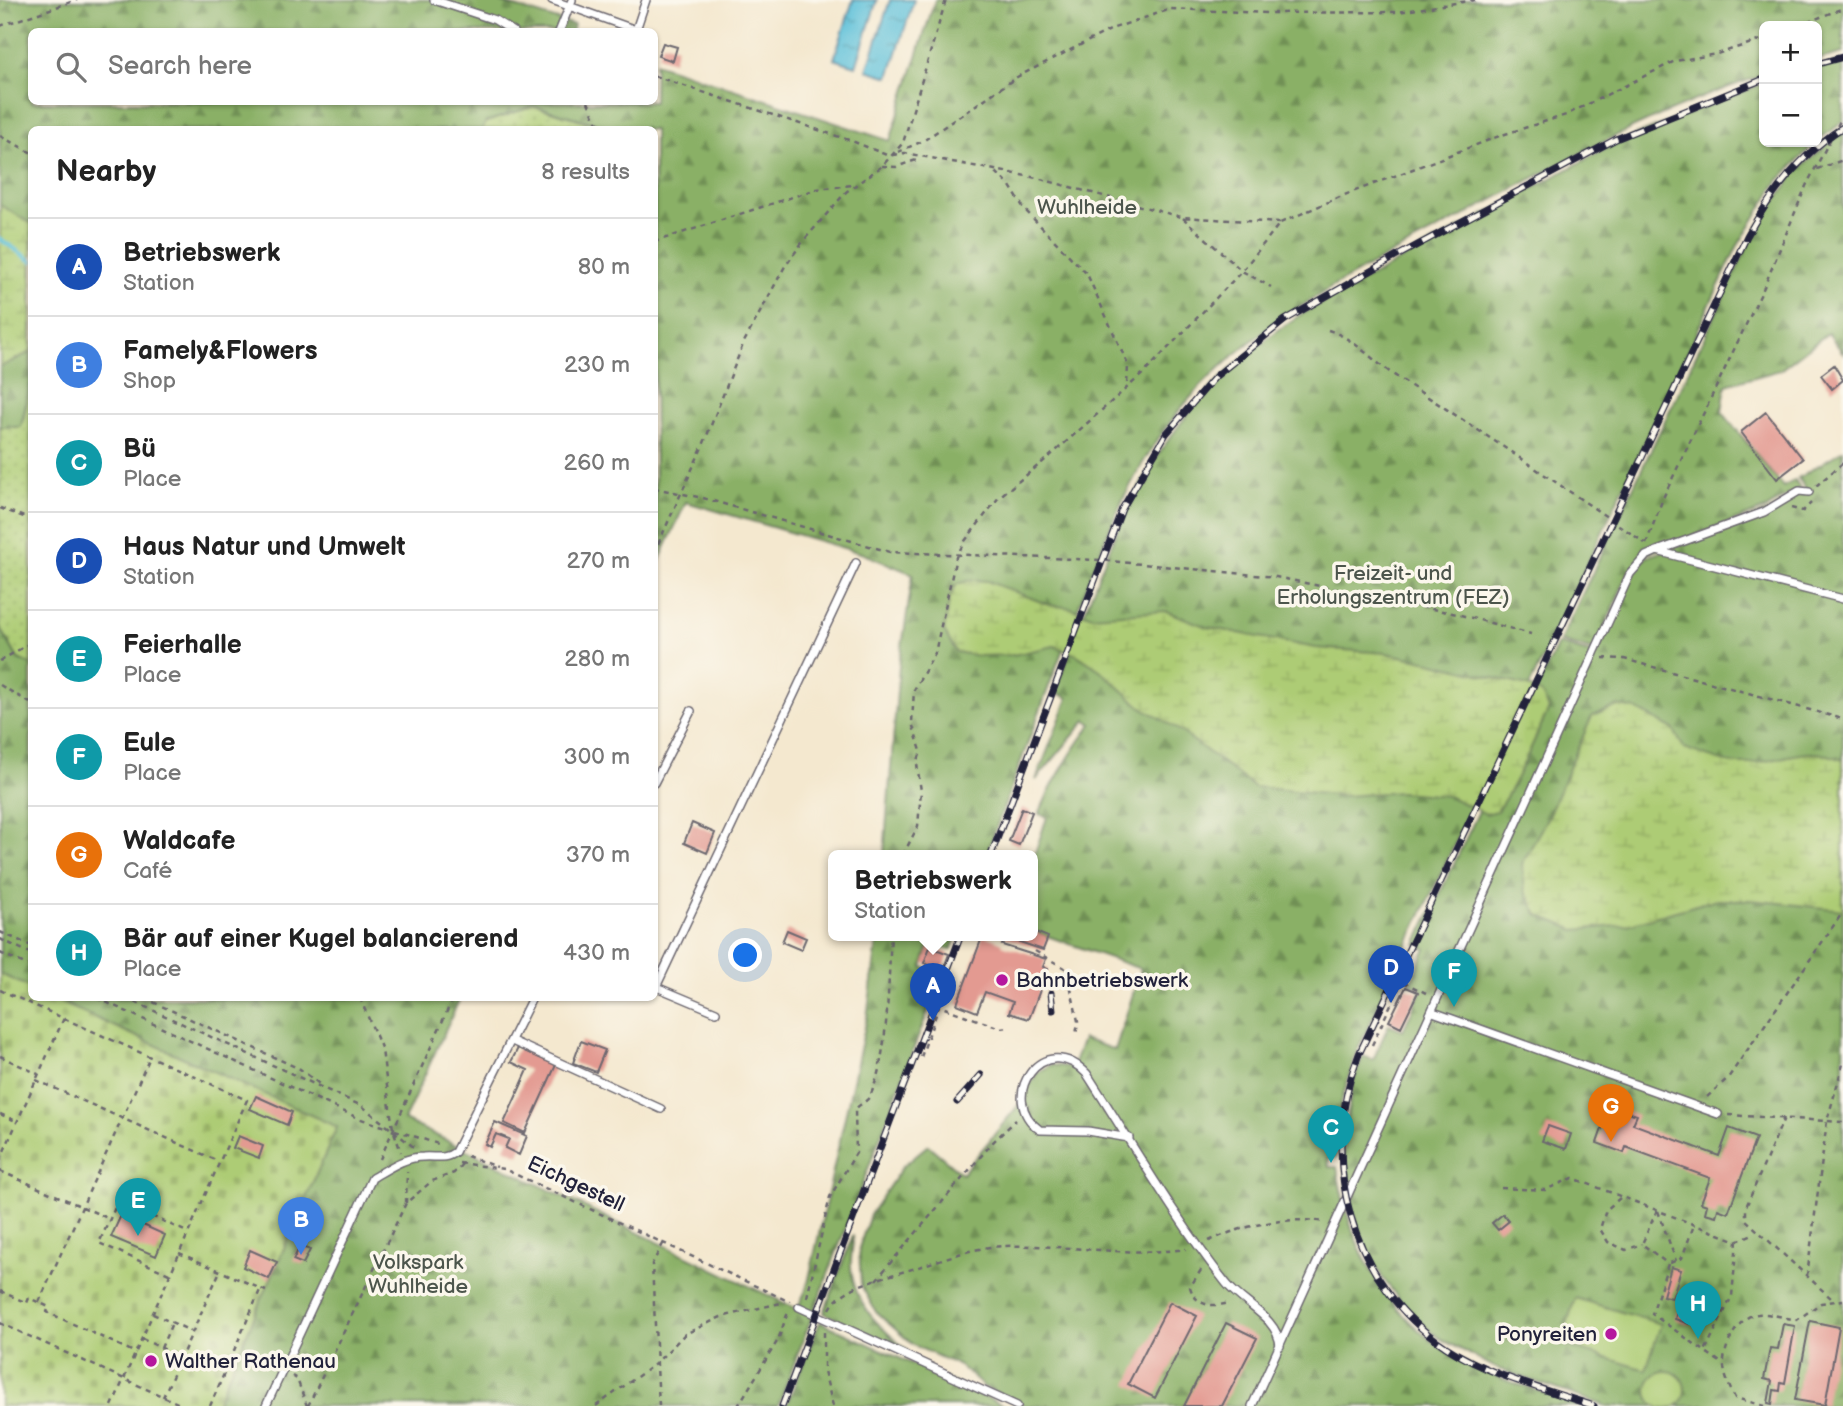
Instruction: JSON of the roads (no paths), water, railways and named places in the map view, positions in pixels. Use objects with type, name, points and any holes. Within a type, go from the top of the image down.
[{"type":"lane","points":[[434,0],[495,20],[508,28]]},
{"type":"lane","points":[[552,0],[571,3],[631,28]]},
{"type":"lane","points":[[637,28],[646,0]]},
{"type":"lane","points":[[561,28],[571,3]]},
{"type":"lane","points":[[1252,1406],[1636,565],[1657,551],[1764,512],[1799,491],[1809,492]]},
{"type":"lane","points":[[1657,551],[1843,599]]},
{"type":"lane","points":[[658,981],[856,563]]},
{"type":"lane","points":[[658,775],[691,712]]},
{"type":"lane","points":[[658,988],[716,1012]]},
{"type":"lane","points":[[266,1406],[372,1178],[404,1160],[445,1157],[455,1152],[531,1001]]},
{"type":"lane","points":[[1433,1012],[1718,1114]]},
{"type":"lane","points":[[512,1041],[661,1109]]},
{"type":"lane","points":[[1129,1138],[1088,1131],[1049,1133],[1040,1130],[1024,1114],[1023,1084],[1042,1062],[1062,1059],[1078,1065],[1087,1074],[1214,1267],[1243,1302],[1276,1328],[1280,1346]]},
{"type":"lane","points":[[802,1308],[1017,1406]]},
{"type":"water","points":[[853,0],[877,0],[856,66],[834,59]]},
{"type":"water","points":[[890,0],[914,0],[889,77],[867,70]]},
{"type":"waterway","points":[[0,239],[28,258]]},
{"type":"railway","points":[[1822,63],[1843,57]]},
{"type":"railway","points":[[993,850],[1122,509],[1166,434],[1216,376],[1285,320],[1397,256],[1616,139],[1759,81]]},
{"type":"railway","points":[[1594,1406],[1518,1381],[1463,1357],[1413,1321],[1386,1289],[1365,1254],[1351,1216],[1343,1176],[1341,1135],[1347,1094],[1359,1054],[1747,236],[1766,205],[1800,162],[1843,127]]},
{"type":"railway","points":[[782,1406],[959,941]]},
{"type":"railway","points":[[1051,993],[1053,1010]]},
{"type":"railway","points":[[957,1102],[981,1075]]},
{"type":"place","name":"Bahnbetriebswerk","points":[[1002,980]]},
{"type":"place","name":"Haus Natur und Umwelt","points":[[1391,1003]]},
{"type":"place","name":"Eule","points":[[1454,1007]]},
{"type":"place","name":"Betriebswerk","points":[[933,1021]]},
{"type":"place","name":"Waldcafe","points":[[1611,1142]]},
{"type":"place","name":"Bü","points":[[1331,1163]]},
{"type":"place","name":"Feierhalle","points":[[138,1236]]},
{"type":"place","name":"Famely&Flowers","points":[[301,1255]]},
{"type":"place","name":"Ponyreiten","points":[[1611,1334]]},
{"type":"place","name":"Bär auf einer Kugel balancierend","points":[[1698,1339]]},
{"type":"place","name":"Walther Rathenau","points":[[151,1361]]},
{"type":"park label","name":"Wuhlheide","points":[[1087,207]]},
{"type":"park label","name":"Freizeit- und Erholungszentrum (FEZ)","points":[[1393,585]]},
{"type":"park label","name":"Volkspark Wuhlheide","points":[[418,1274]]}]
